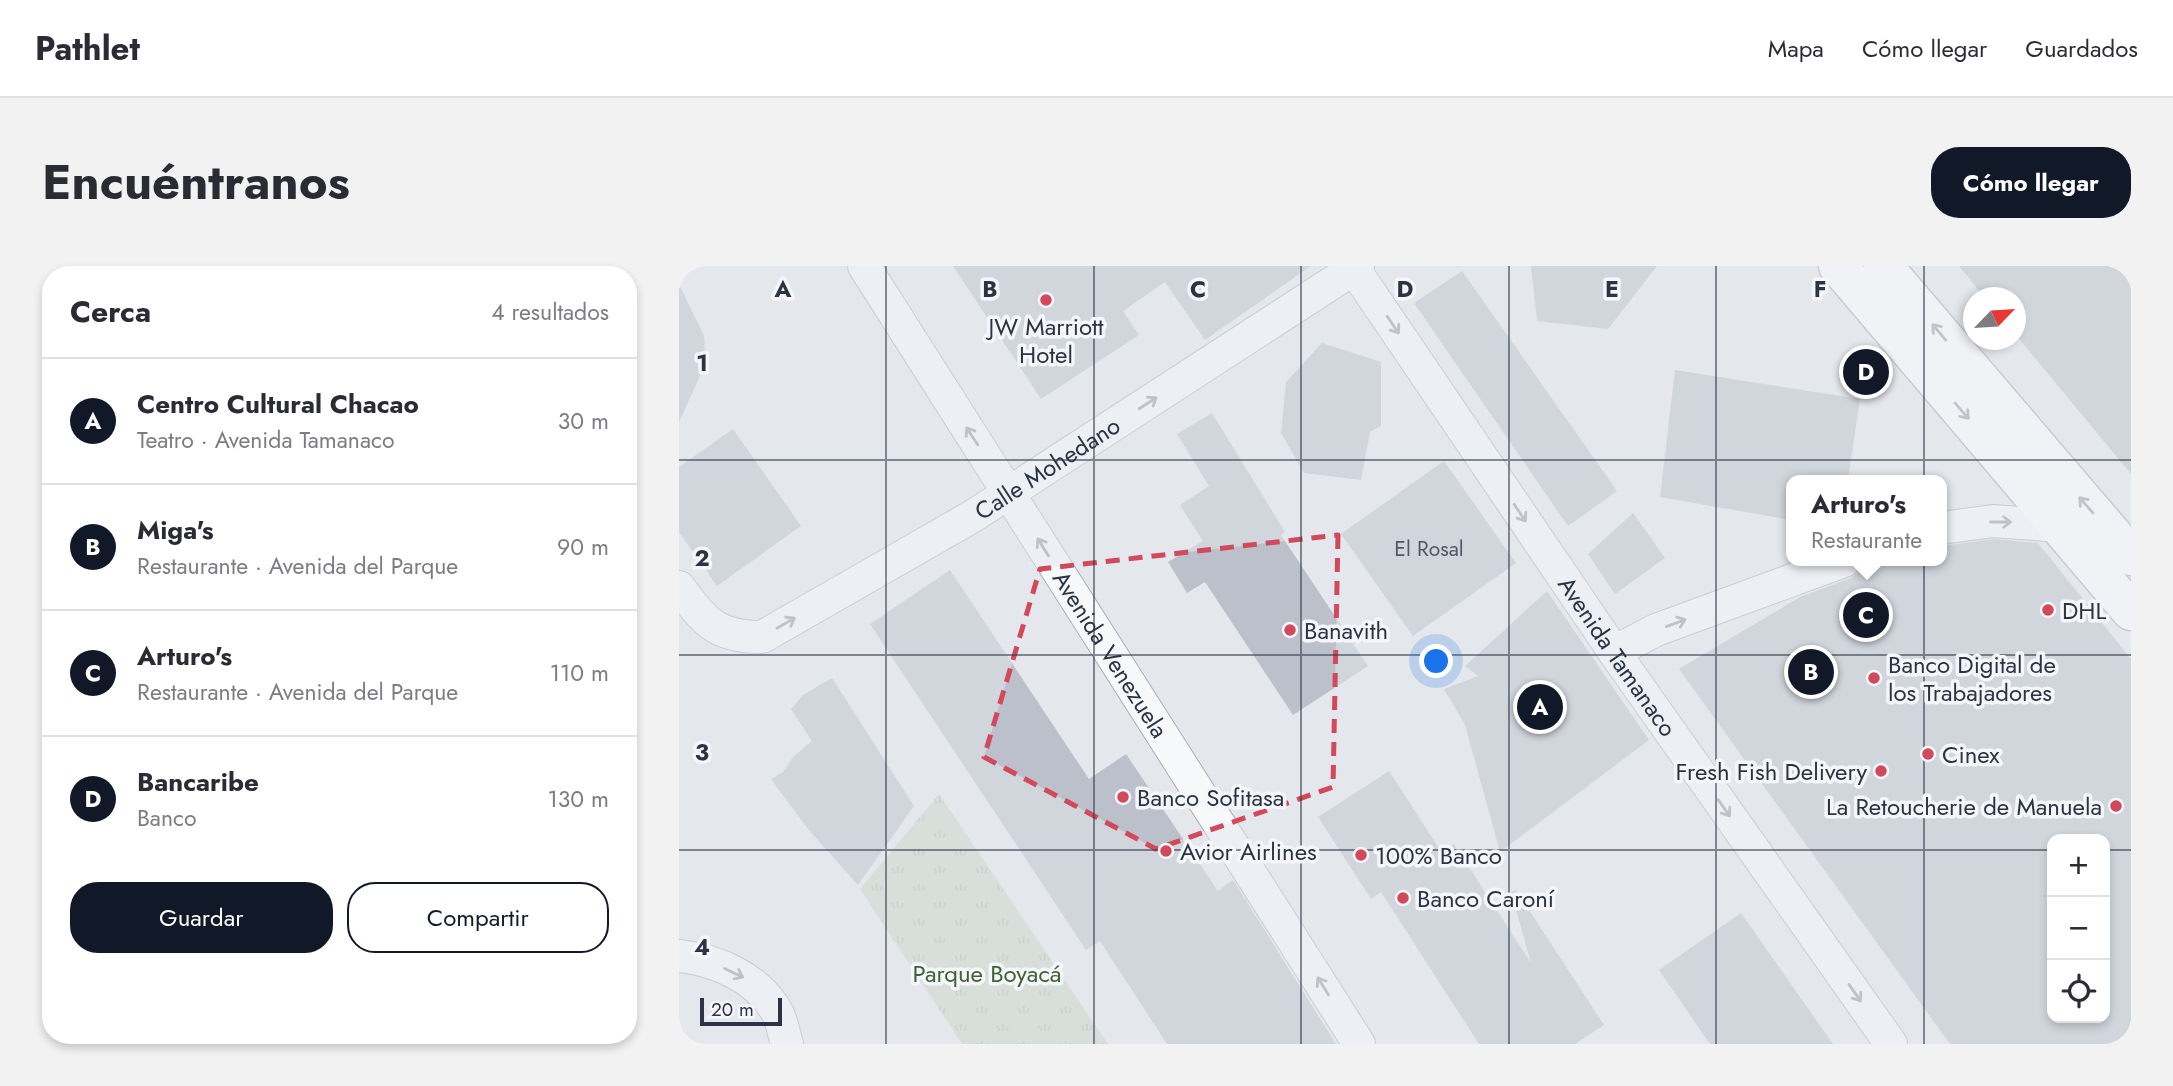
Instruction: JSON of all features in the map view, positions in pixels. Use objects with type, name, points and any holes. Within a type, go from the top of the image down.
[{"type":"main road","points":[[1838,266],[2131,611]]},
{"type":"main road","points":[[1883,266],[2131,556]]},
{"type":"street","name":"Avenida Venezuela","points":[[864,266],[1359,1044]]},
{"type":"street","name":"Calle Mohedano","points":[[679,587],[703,618],[722,632],[762,637],[1008,494],[1354,267]]},
{"type":"street","name":"Avenida Tamanaco","points":[[1354,267],[1614,652],[1891,1044]]},
{"type":"street","points":[[1947,527],[1993,521],[2060,526]]},
{"type":"street","points":[[1614,652],[1656,630],[1830,566]]},
{"type":"street","points":[[679,956],[706,959],[745,977],[777,1012],[787,1044]]},
{"type":"highlighted area","points":[[1338,535],[1333,787],[1156,849],[984,757],[1040,569]]},
{"type":"green space","name":"Parque Boyacá","points":[[939,794],[1108,1044],[962,1044],[860,889]]},
{"type":"building","name":"JW Marriott Hotel","points":[[953,266],[1311,266],[1205,340],[1165,282],[1123,311],[1139,335],[1041,399]]},
{"type":"building","points":[[1531,266],[1657,266],[1608,329],[1537,321]]},
{"type":"building","points":[[1959,266],[2131,266],[2131,474],[2026,347],[2026,287],[1976,287]]},
{"type":"building","points":[[1462,271],[1617,491],[1568,526],[1414,303]]},
{"type":"building","points":[[679,284],[704,336],[705,352],[704,367],[679,422]]},
{"type":"building","points":[[1322,343],[1381,362],[1381,426],[1370,432],[1361,480],[1304,473],[1281,433],[1286,382]]},
{"type":"building","points":[[1675,370],[1860,399],[1849,475],[1786,475],[1786,519],[1660,497]]},
{"type":"building","points":[[1212,413],[1285,532],[1281,535],[1368,666],[1293,715],[1205,582],[1187,593],[1168,562],[1203,541],[1180,505],[1209,486],[1177,434]]},
{"type":"building","points":[[733,429],[801,526],[717,586],[679,532],[679,467]]},
{"type":"building","points":[[1444,461],[1516,563],[1413,636],[1341,534]]},
{"type":"building","points":[[1633,513],[1665,558],[1615,594],[1588,554]]},
{"type":"building","points":[[1994,539],[2038,543],[2131,659],[2131,1044],[1950,1044],[1679,669],[1800,597],[1851,578],[1860,566],[1947,566],[1947,545]]},
{"type":"building","points":[[950,570],[1089,779],[1126,754],[1218,891],[1233,880],[1336,1044],[1167,1044],[1100,941],[1086,950],[870,624]]},
{"type":"building","points":[[1547,591],[1649,740],[1500,852],[1465,725],[1444,689],[1478,676],[1465,666]]},
{"type":"building","points":[[832,678],[914,806],[858,885],[808,829],[771,779],[783,772],[793,757],[812,741],[791,709],[803,695]]},
{"type":"building","points":[[1389,771],[1442,853],[1454,844],[1531,963],[1511,892],[1516,890],[1604,1025],[1575,1044],[1479,1044],[1381,892],[1371,899],[1318,817]]},
{"type":"building","points":[[1741,913],[1833,1044],[1710,1044],[1659,970]]},
{"type":"place","name":"JW Marriott Hotel","points":[[1046,300]]},
{"type":"place","name":"Bancaribe","points":[[1866,372]]},
{"type":"place","name":"DHL","points":[[2048,610]]},
{"type":"place","name":"Arturo's","points":[[1866,615]]},
{"type":"place","name":"Banavith","points":[[1290,630]]},
{"type":"place","name":"Miga's","points":[[1811,672]]},
{"type":"place","name":"Banco Digital de los Trabajadores","points":[[1874,678]]},
{"type":"place","name":"Centro Cultural Chacao","points":[[1540,707]]},
{"type":"place","name":"Cinex","points":[[1928,754]]},
{"type":"place","name":"Fresh Fish Delivery","points":[[1881,771]]},
{"type":"place","name":"Banco Sofitasa","points":[[1123,797]]},
{"type":"place","name":"La Retoucherie de Manuela","points":[[2116,806]]},
{"type":"place","name":"Avior Airlines","points":[[1166,851]]},
{"type":"place","name":"100% Banco","points":[[1361,855]]},
{"type":"place","name":"Banco Caroní","points":[[1403,898]]}]
